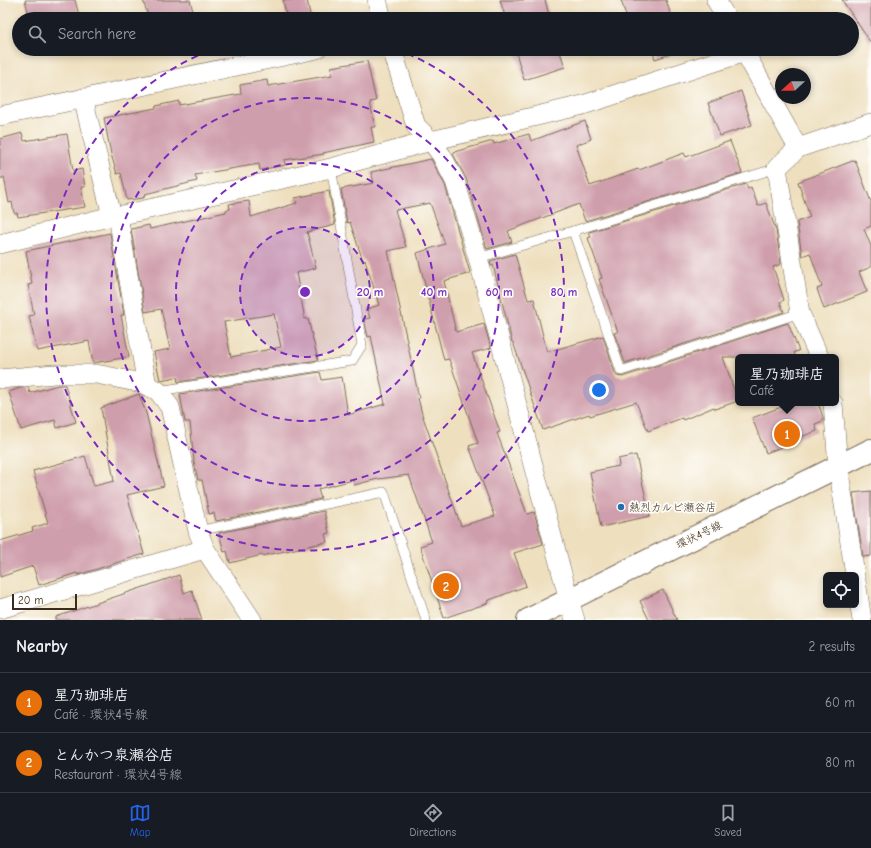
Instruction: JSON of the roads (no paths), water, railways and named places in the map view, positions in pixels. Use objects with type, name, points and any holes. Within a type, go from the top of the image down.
[{"type":"main road","name":"環状4号線","points":[[528,620],[572,610],[838,466],[871,450]]},
{"type":"street","points":[[377,0],[380,12]]},
{"type":"street","points":[[716,0],[723,12]]},
{"type":"street","points":[[0,116],[284,56]]},
{"type":"street","points":[[394,56],[416,126],[431,141],[442,156],[455,181],[478,258],[572,610]]},
{"type":"street","points":[[0,244],[115,216],[331,168],[431,141],[583,105],[726,56]]},
{"type":"street","points":[[747,56],[798,148]]},
{"type":"street","points":[[83,98],[115,216],[152,389]]},
{"type":"street","points":[[818,354],[800,313],[777,168],[798,148],[871,123]]},
{"type":"street","points":[[0,379],[54,374],[96,374],[142,383],[152,389],[170,407],[198,531],[205,549],[252,620]]},
{"type":"street","points":[[833,406],[838,466],[855,572]]},
{"type":"street","points":[[0,609],[205,549]]},
{"type":"street","points":[[859,600],[862,620]]},
{"type":"lane","points":[[152,389],[352,361],[362,345],[331,168]]},
{"type":"lane","points":[[478,258],[573,231],[777,168]]},
{"type":"lane","points":[[573,231],[621,371],[800,313]]},
{"type":"lane","points":[[198,531],[384,492],[426,620]]},
{"type":"place","name":"星乃珈琲店","points":[[787,434]]},
{"type":"place","name":"熱烈カルビ瀬谷店","points":[[621,507]]},
{"type":"place","name":"とんかつ泉瀬谷店","points":[[446,586]]}]
